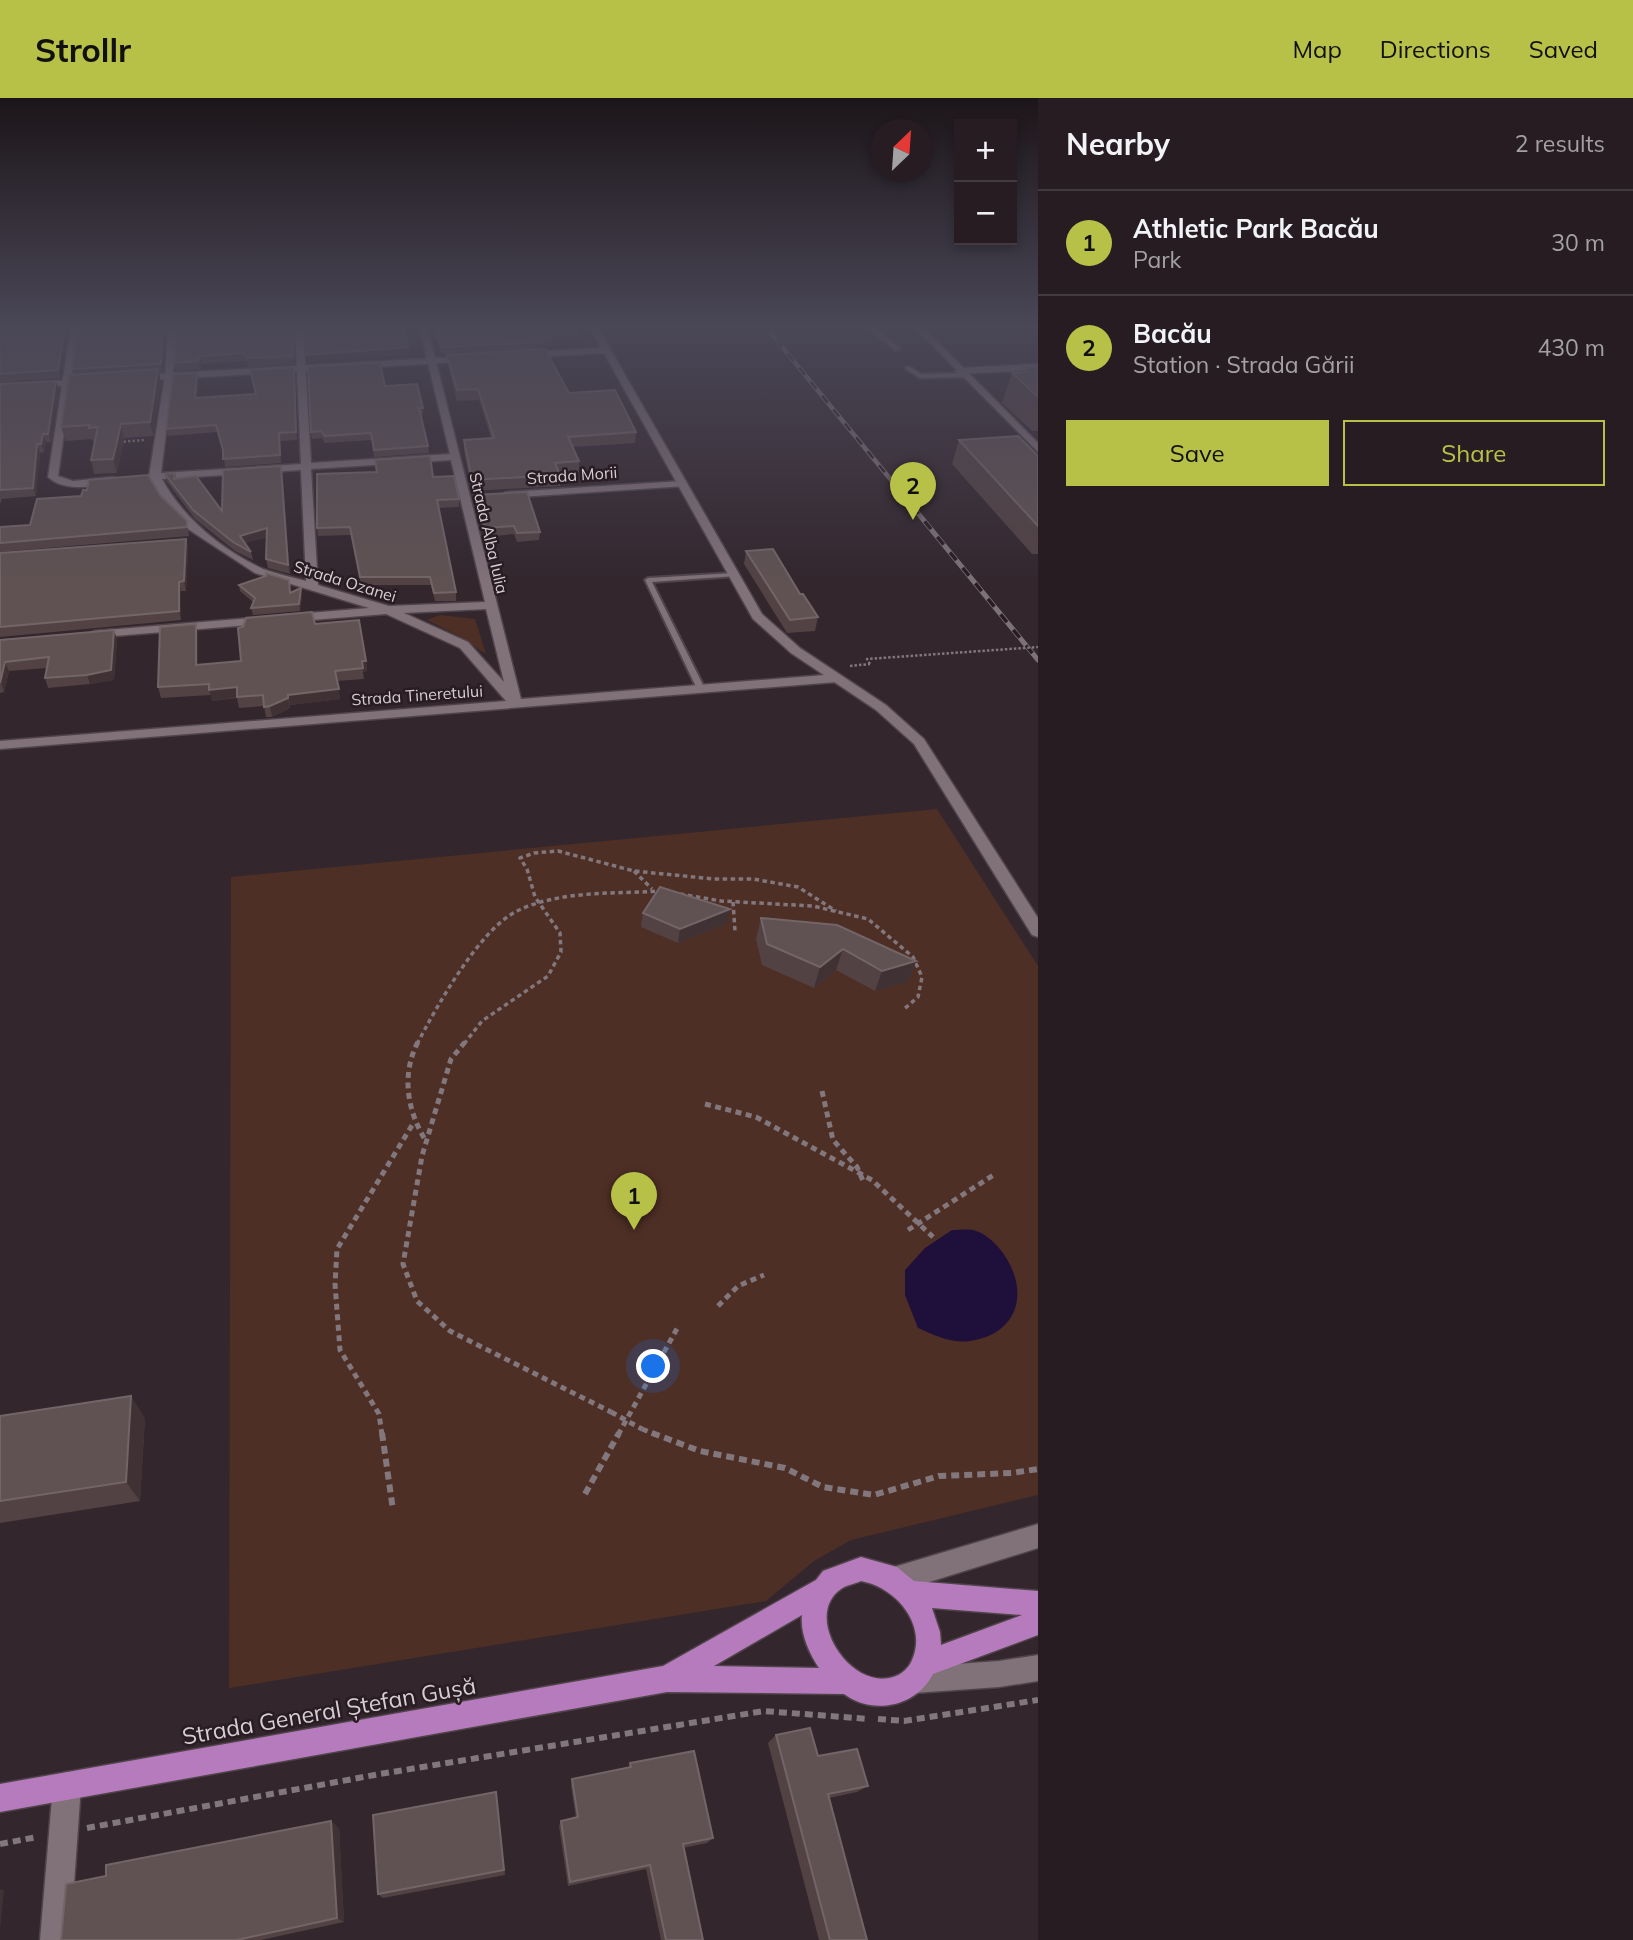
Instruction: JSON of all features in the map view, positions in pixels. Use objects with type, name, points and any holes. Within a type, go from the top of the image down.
[{"type":"main road","points":[[920,1672],[929,1647],[927,1628],[920,1609],[902,1587],[878,1572],[861,1569],[845,1571],[831,1578],[820,1591],[814,1608],[814,1628],[826,1657],[847,1681],[864,1690],[883,1693],[900,1690],[920,1672],[1038,1622]]},
{"type":"main road","points":[[902,1587],[1038,1604]]},
{"type":"main road","name":"Strada General Ștefan Gușă","points":[[667,1679],[820,1591]]},
{"type":"main road","name":"Strada General Ștefan Gușă","points":[[0,1798],[667,1679],[847,1681]]},
{"type":"street","points":[[62,412],[53,477],[57,481],[71,483],[127,478]]},
{"type":"street","points":[[155,476],[164,412]]},
{"type":"street","points":[[303,412],[312,588]]},
{"type":"street","name":"Strada Alba Iulia","points":[[444,412],[489,605],[516,705]]},
{"type":"street","points":[[641,412],[757,616],[781,641],[887,709],[919,742],[1038,930]]},
{"type":"street","points":[[1001,412],[1037,447]]},
{"type":"street","points":[[141,477],[455,457]]},
{"type":"street","name":"Strada Ozanei","points":[[155,476],[168,500],[192,527],[210,541],[259,571],[388,610],[464,645],[516,705]]},
{"type":"street","name":"Strada Morii","points":[[491,496],[682,484]]},
{"type":"street","points":[[464,498],[478,497]]},
{"type":"street","points":[[197,542],[210,541]]},
{"type":"street","points":[[83,636],[388,610],[489,605]]},
{"type":"street","name":"Strada Tineretului","points":[[0,745],[837,678]]},
{"type":"street","points":[[902,1587],[1038,1536]]},
{"type":"street","points":[[920,1672],[999,1674],[1038,1668]]},
{"type":"street","points":[[55,1940],[67,1786]]},
{"type":"lane","points":[[701,690],[648,580],[734,575]]},
{"type":"path","points":[[114,442],[150,440]]},
{"type":"path","points":[[870,664],[867,659],[1038,647]]},
{"type":"path","points":[[836,911],[798,887],[752,879],[714,879],[634,871],[558,851],[534,853],[520,858],[527,869],[539,903],[560,933],[561,952],[548,976],[482,1021],[451,1059],[426,1142],[402,1264],[417,1301],[450,1331],[642,1429],[700,1451],[785,1468],[823,1486],[874,1495],[939,1476],[1012,1474],[1038,1469]]},
{"type":"path","points":[[634,871],[653,890]]},
{"type":"path","points":[[426,1142],[414,1122],[407,1091],[411,1055],[443,996],[490,933],[515,912],[539,903],[569,897],[663,891]]},
{"type":"path","points":[[674,893],[733,902],[813,906],[868,919],[913,957],[922,977],[918,997],[903,1010]]},
{"type":"path","points":[[733,902],[734,931]]},
{"type":"path","points":[[822,1091],[828,1125],[836,1145],[862,1175],[864,1183]]},
{"type":"path","points":[[705,1104],[756,1117],[872,1180],[933,1237]]},
{"type":"path","points":[[393,1510],[379,1414],[340,1350],[335,1284],[337,1249],[414,1122]]},
{"type":"path","points":[[908,1230],[995,1174]]},
{"type":"path","points":[[718,1306],[727,1292],[750,1279],[764,1275]]},
{"type":"path","points":[[585,1494],[679,1325]]},
{"type":"path","points":[[0,1844],[380,1774],[764,1711],[904,1721],[1038,1700]]},
{"type":"shaded area","points":[[440,615],[475,619],[486,654],[459,636],[427,620]]},
{"type":"shaded area","points":[[937,809],[1038,966],[1038,1495],[851,1540],[814,1561],[766,1601],[229,1688],[231,877]]},
{"type":"shaded area","points":[[952,1230],[973,1230],[990,1239],[1003,1253],[1016,1282],[1015,1309],[1000,1330],[987,1337],[963,1342],[918,1328],[905,1295],[905,1270],[925,1248]]},
{"type":"building","points":[[0,412],[51,412],[48,434],[43,434],[41,444],[37,444],[33,488],[0,490]]},
{"type":"building","points":[[63,412],[152,412],[150,422],[121,424],[113,459],[91,460],[98,427],[61,427]]},
{"type":"building","points":[[168,412],[295,412],[296,432],[279,433],[280,455],[223,459],[216,425],[166,429]]},
{"type":"building","points":[[310,412],[420,412],[428,446],[374,450],[371,433],[325,436],[321,431],[311,432]]},
{"type":"building","points":[[485,412],[626,412],[636,432],[568,437],[579,461],[555,463],[560,475],[472,480],[464,440],[494,438]]},
{"type":"building","points":[[1018,436],[1038,456],[1038,526],[959,440]]},
{"type":"building","points":[[430,456],[433,477],[454,476],[459,499],[437,500],[456,592],[434,593],[430,577],[360,577],[350,527],[317,528],[317,474],[377,472],[375,460]]},
{"type":"building","points":[[281,466],[288,565],[266,559],[267,528],[240,536],[251,552],[233,542],[193,510],[165,474],[175,473],[174,479],[196,476],[222,511],[223,470]]},
{"type":"building","points":[[148,475],[160,495],[187,521],[187,527],[0,543],[0,527],[30,525],[37,499],[81,496],[83,490],[87,490],[89,480]]},
{"type":"building","points":[[527,492],[540,532],[517,533],[514,526],[485,528],[474,495]]},
{"type":"building","points":[[186,539],[184,581],[179,582],[179,611],[0,627],[0,553]]},
{"type":"building","points":[[773,549],[800,594],[803,594],[818,617],[790,620],[746,551]]},
{"type":"building","points":[[266,573],[289,580],[290,593],[301,588],[299,604],[251,608],[255,598],[239,585],[266,576]]},
{"type":"building","points":[[312,612],[315,624],[359,620],[366,661],[362,661],[363,668],[335,671],[339,689],[288,695],[288,698],[264,707],[263,695],[237,697],[237,687],[209,690],[209,684],[158,687],[160,627],[196,624],[196,665],[241,661],[238,628],[243,627],[246,618]]},
{"type":"building","points":[[114,630],[111,670],[45,678],[49,657],[5,662],[0,683],[0,640]]},
{"type":"building","points":[[660,887],[730,909],[680,929],[643,913]]},
{"type":"building","points":[[761,918],[837,925],[916,961],[882,971],[843,949],[820,967],[767,944]]},
{"type":"building","points":[[131,1396],[126,1482],[0,1501],[0,1416]]},
{"type":"building","points":[[810,1728],[818,1756],[857,1749],[868,1786],[828,1794],[867,1940],[830,1940],[776,1735]]},
{"type":"building","points":[[694,1751],[713,1838],[683,1844],[703,1940],[666,1940],[650,1865],[570,1882],[561,1821],[578,1817],[572,1779],[631,1767],[630,1763]]},
{"type":"building","points":[[496,1792],[504,1870],[378,1894],[373,1815]]},
{"type":"building","points":[[331,1821],[337,1918],[237,1940],[61,1940],[66,1884],[106,1876],[106,1865]]},
{"type":"railway","points":[[835,412],[914,508]]},
{"type":"railway","points":[[912,506],[1038,660]]},
{"type":"place","name":"Bacău","points":[[913,520]]},
{"type":"place","name":"Athletic Park Bacău","points":[[634,1230]]}]
